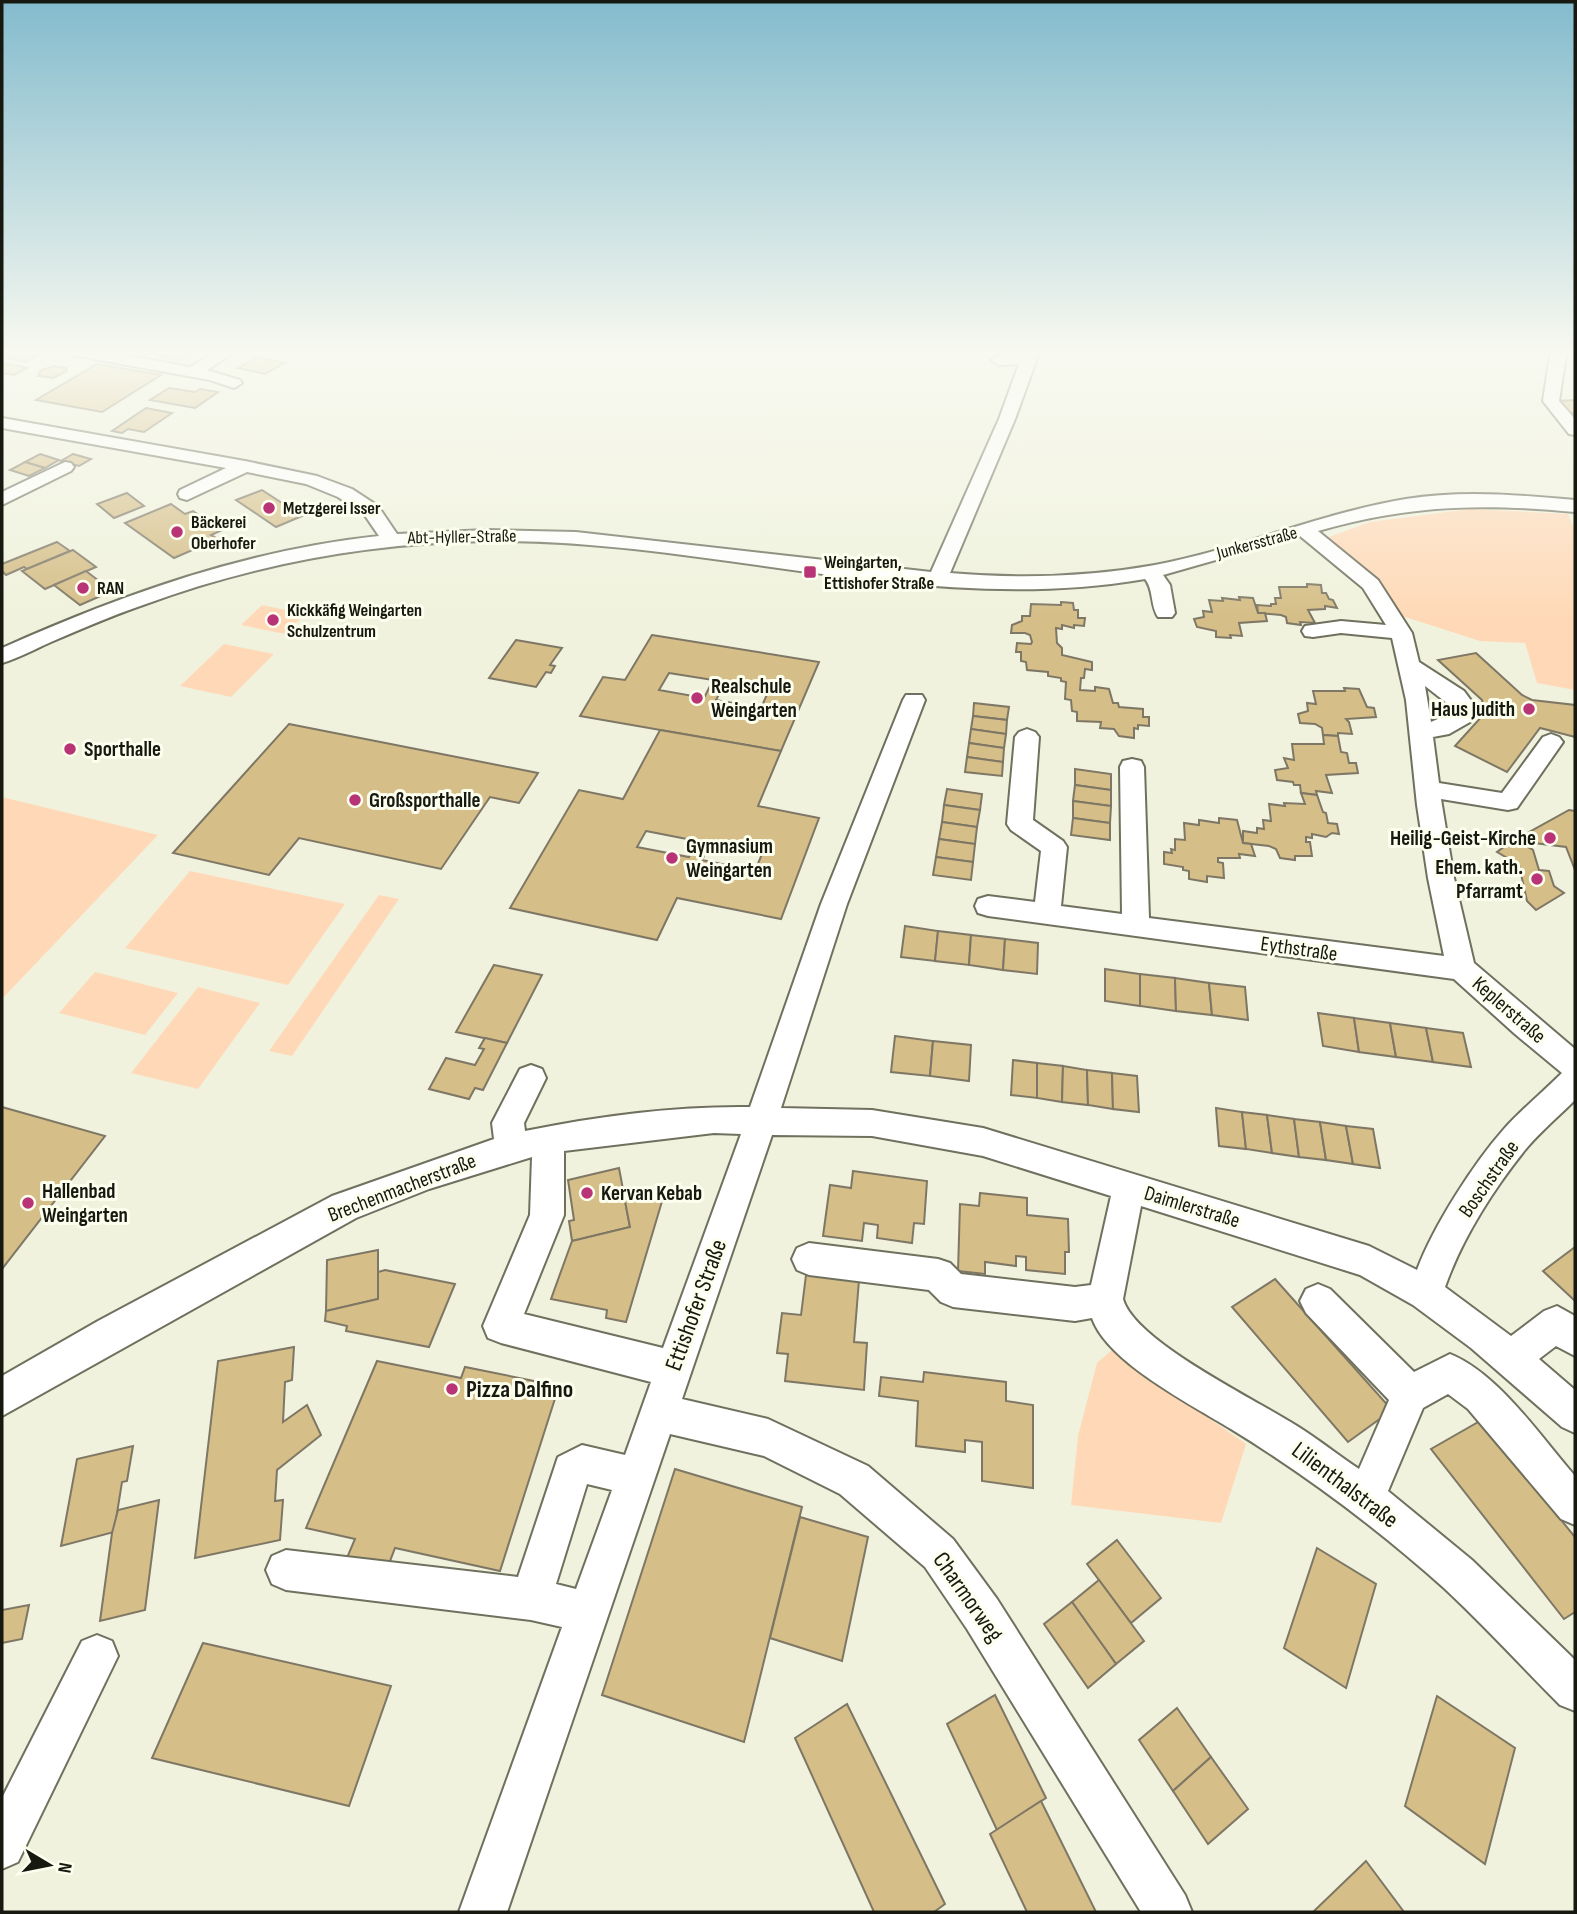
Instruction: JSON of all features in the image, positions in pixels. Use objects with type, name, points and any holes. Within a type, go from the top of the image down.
[{"type":"street","points":[[94,439],[311,480],[345,493],[371,510],[391,539]]},
{"type":"street","points":[[938,578],[998,439]]},
{"type":"street","points":[[187,494],[245,466]]},
{"type":"street","points":[[2,499],[65,467]]},
{"type":"street","name":"Junkersstraße","points":[[938,578],[1075,582],[1149,571],[1384,509],[1448,500],[1496,499],[1575,506]]},
{"type":"street","name":"Keplerstraße","points":[[1304,530],[1371,584],[1401,633],[1411,667],[1441,878],[1461,968],[1525,1026],[1575,1066]]},
{"type":"street","name":"Abt-Hyller-Straße","points":[[2,656],[155,592],[267,561],[391,539],[521,535],[617,541],[938,578]]},
{"type":"street","points":[[1149,571],[1160,585],[1165,613]]},
{"type":"street","points":[[1313,631],[1340,626],[1401,633]]},
{"type":"street","points":[[1411,667],[1456,695],[1464,706],[1462,717],[1441,729],[1420,730]]},
{"type":"street","name":"Ettishofer Straße","points":[[483,1912],[834,904],[914,700]]},
{"type":"street","points":[[1027,737],[1020,824],[1054,847],[1046,914]]},
{"type":"street","points":[[1427,789],[1508,802],[1551,742]]},
{"type":"street","points":[[1132,767],[1136,927]]},
{"type":"street","name":"Eythstraße","points":[[988,906],[1434,967],[1461,968]]},
{"type":"street","points":[[511,1147],[508,1124],[531,1078]]},
{"type":"street","name":"Boschstraße","points":[[1425,1293],[1442,1248],[1495,1166],[1515,1139],[1575,1080]]},
{"type":"street","name":"Brechenmacherstraße","points":[[2,1397],[111,1333],[344,1207],[425,1176],[511,1147],[582,1133],[714,1120],[760,1122]]},
{"type":"street","name":"Daimlerstraße","points":[[760,1122],[872,1123],[971,1140],[1084,1172],[1369,1262],[1425,1293],[1484,1336],[1575,1414]]},
{"type":"street","points":[[548,1140],[547,1215],[501,1326],[673,1369]]},
{"type":"street","points":[[809,1259],[938,1275],[953,1290],[1075,1304],[1105,1299],[1129,1188]]},
{"type":"street","name":"Lilienthalstraße","points":[[1105,1299],[1111,1321],[1153,1360],[1285,1440],[1366,1498],[1458,1574],[1575,1690]]},
{"type":"street","points":[[1318,1301],[1410,1395]]},
{"type":"street","points":[[1511,1359],[1557,1323],[1575,1339]]},
{"type":"street","points":[[1366,1498],[1410,1395],[1450,1372],[1481,1396],[1575,1505]]},
{"type":"street","name":"Charmorweg","points":[[658,1412],[768,1438],[855,1480],[939,1553],[982,1614],[1168,1912]]},
{"type":"street","points":[[531,1600],[572,1471],[582,1464],[636,1477]]},
{"type":"street","points":[[286,1570],[531,1600],[589,1613]]},
{"type":"street","points":[[2,1846],[97,1656]]},
{"type":"shaded area","points":[[1470,509],[1568,514],[1575,531],[1575,690],[1537,683],[1525,643],[1480,641],[1399,615],[1386,590],[1326,538],[1370,522]]},
{"type":"shaded area","name":"Kickkäfig Weingarten Schulzentrum","points":[[262,605],[305,614],[285,634],[241,625]]},
{"type":"shaded area","points":[[224,644],[274,654],[231,697],[180,686]]},
{"type":"shaded area","points":[[2,797],[158,835],[2,999]]},
{"type":"shaded area","points":[[190,871],[345,904],[288,985],[125,948]]},
{"type":"shaded area","points":[[379,895],[399,899],[292,1056],[269,1051]]},
{"type":"shaded area","points":[[95,972],[178,993],[145,1035],[59,1013]]},
{"type":"shaded area","points":[[198,987],[260,1003],[198,1089],[131,1073]]},
{"type":"shaded area","points":[[1112,1350],[1246,1444],[1221,1523],[1071,1505],[1078,1436],[1097,1363]]},
{"type":"building","points":[[40,454],[59,460],[45,468],[25,462]]},
{"type":"building","points":[[73,454],[91,459],[79,466],[61,461]]},
{"type":"building","points":[[25,462],[45,468],[29,476],[10,470]]},
{"type":"building","name":"Metzgerei Isser","points":[[262,490],[302,516],[276,527],[236,500]]},
{"type":"building","points":[[127,493],[144,506],[114,518],[97,504]]},
{"type":"building","name":"Bäckerei Oberhofer","points":[[171,504],[185,514],[193,511],[222,530],[211,535],[218,539],[174,558],[125,523]]},
{"type":"building","points":[[57,542],[70,551],[27,569],[24,567],[6,575],[2,571],[2,564]]},
{"type":"building","points":[[73,550],[96,567],[45,589],[22,571]]},
{"type":"building","name":"RAN","points":[[86,571],[112,591],[80,605],[54,585]]},
{"type":"building","points":[[1307,584],[1321,585],[1322,593],[1326,593],[1329,599],[1333,600],[1337,608],[1325,606],[1325,609],[1308,610],[1315,623],[1300,622],[1301,625],[1287,623],[1286,617],[1281,615],[1258,613],[1257,605],[1271,606],[1276,604],[1275,598],[1281,598],[1279,587],[1307,587]]},
{"type":"building","points":[[1239,597],[1253,598],[1258,613],[1265,613],[1267,621],[1239,623],[1242,636],[1230,635],[1231,638],[1216,637],[1216,631],[1197,627],[1194,619],[1204,617],[1203,611],[1212,612],[1209,600],[1240,600]]},
{"type":"building","points":[[1061,602],[1073,603],[1074,610],[1078,610],[1078,618],[1085,618],[1084,626],[1074,625],[1074,628],[1062,625],[1062,629],[1056,628],[1057,643],[1062,648],[1062,655],[1092,662],[1092,670],[1085,669],[1084,678],[1081,678],[1080,690],[1095,691],[1095,687],[1109,689],[1113,703],[1118,703],[1119,707],[1143,709],[1143,717],[1149,717],[1149,726],[1138,725],[1138,729],[1134,728],[1134,738],[1119,736],[1114,729],[1100,728],[1101,722],[1077,721],[1077,712],[1072,711],[1071,700],[1065,699],[1066,682],[1061,681],[1061,678],[1048,676],[1048,672],[1027,670],[1026,662],[1021,661],[1021,652],[1016,652],[1017,643],[1032,642],[1030,635],[1011,633],[1012,625],[1022,621],[1022,616],[1030,616],[1031,604],[1061,605]]},
{"type":"building","name":"Realschule Weingarten","points":[[652,635],[819,662],[781,751],[580,716],[603,677],[625,680]],"holes":[[[669,673],[713,680],[704,698],[659,690]],[[725,683],[769,690],[761,708],[716,700]]]},
{"type":"building","points":[[516,640],[562,648],[550,665],[555,666],[551,673],[546,672],[536,687],[489,678]]},
{"type":"building","name":"Haus Judith","points":[[1476,653],[1522,695],[1532,700],[1575,705],[1575,737],[1540,728],[1507,772],[1455,746],[1484,714],[1482,700],[1438,660]]},
{"type":"building","points":[[1344,688],[1359,689],[1367,707],[1374,708],[1376,717],[1346,719],[1352,734],[1338,733],[1338,736],[1323,735],[1322,728],[1315,724],[1300,723],[1298,714],[1308,711],[1307,703],[1316,704],[1313,691],[1345,691]]},
{"type":"building","points":[[974,703],[1009,707],[1007,720],[973,716]]},
{"type":"building","points":[[973,716],[1007,720],[1006,734],[971,729]]},
{"type":"building","name":"Großsporthalle","points":[[289,724],[538,773],[519,803],[490,797],[441,869],[299,838],[269,875],[173,853]]},
{"type":"building","points":[[971,729],[1006,734],[1004,748],[969,743]]},
{"type":"building","name":"Gymnasium Weingarten","points":[[660,730],[781,751],[758,806],[819,818],[781,919],[677,898],[657,940],[510,908],[579,790],[623,799]],"holes":[[[646,831],[697,841],[689,857],[637,847]],[[710,844],[762,854],[755,871],[702,860]]]},
{"type":"building","points":[[1323,735],[1338,736],[1341,752],[1347,753],[1349,763],[1356,763],[1358,773],[1326,775],[1332,793],[1316,791],[1317,795],[1301,793],[1300,785],[1294,785],[1293,782],[1277,780],[1275,770],[1288,768],[1284,758],[1294,760],[1292,744],[1324,744]]},
{"type":"building","points":[[969,743],[1004,748],[1003,762],[967,757]]},
{"type":"building","points":[[967,757],[1003,762],[1002,776],[965,772]]},
{"type":"building","points":[[1075,769],[1111,774],[1111,790],[1075,785]]},
{"type":"building","points":[[1075,785],[1111,790],[1111,806],[1073,801]]},
{"type":"building","points":[[947,789],[982,794],[980,810],[944,805]]},
{"type":"building","points":[[1301,793],[1317,795],[1328,823],[1337,824],[1339,834],[1332,833],[1326,837],[1312,834],[1312,838],[1306,837],[1306,842],[1310,842],[1312,856],[1295,856],[1295,860],[1280,858],[1276,849],[1269,846],[1243,843],[1243,831],[1257,833],[1257,828],[1264,829],[1263,820],[1271,821],[1269,804],[1305,804]]},
{"type":"building","points":[[1073,801],[1111,806],[1110,823],[1073,818]]},
{"type":"building","points":[[944,805],[980,810],[977,827],[942,822]]},
{"type":"building","name":"Heilig-Geist-Kirche","points":[[1569,810],[1575,811],[1575,870],[1566,847],[1526,842],[1524,835]]},
{"type":"building","points":[[1073,818],[1110,823],[1110,840],[1071,835]]},
{"type":"building","points":[[1219,818],[1237,820],[1243,843],[1251,844],[1255,856],[1239,854],[1240,858],[1218,858],[1218,862],[1223,863],[1224,878],[1207,876],[1207,882],[1189,879],[1189,871],[1183,870],[1183,867],[1164,864],[1164,852],[1172,853],[1171,849],[1175,850],[1175,839],[1185,840],[1184,823],[1199,825],[1199,820],[1219,823]]},
{"type":"building","points":[[942,822],[977,827],[975,844],[939,839]]},
{"type":"building","points":[[939,839],[975,844],[973,862],[936,857]]},
{"type":"building","name":"Ehem. kath. Pfarramt","points":[[1515,839],[1533,850],[1539,870],[1549,871],[1554,886],[1564,893],[1536,910],[1527,901],[1519,865],[1497,852]]},
{"type":"building","points":[[936,857],[973,862],[971,880],[933,875]]},
{"type":"building","points":[[905,926],[938,931],[935,961],[901,957]]},
{"type":"building","points":[[938,931],[971,935],[969,965],[935,961]]},
{"type":"building","points":[[971,935],[1005,939],[1003,970],[969,965]]},
{"type":"building","points":[[1005,939],[1038,943],[1037,974],[1003,970]]},
{"type":"building","points":[[494,965],[542,975],[507,1043],[456,1032]]},
{"type":"building","points":[[1105,969],[1140,974],[1140,1006],[1105,1001]]},
{"type":"building","points":[[1140,974],[1175,978],[1176,1011],[1140,1006]]},
{"type":"building","points":[[1175,978],[1209,983],[1212,1015],[1176,1011]]},
{"type":"building","points":[[1209,983],[1245,987],[1248,1020],[1212,1015]]},
{"type":"building","points":[[1318,1013],[1354,1018],[1359,1052],[1323,1046]]},
{"type":"building","points":[[1354,1018],[1390,1023],[1396,1057],[1359,1052]]},
{"type":"building","points":[[1390,1023],[1426,1028],[1433,1062],[1396,1057]]},
{"type":"building","points":[[1426,1028],[1463,1033],[1471,1067],[1433,1062]]},
{"type":"building","points":[[895,1036],[933,1041],[930,1076],[891,1072]]},
{"type":"building","points":[[485,1038],[507,1043],[483,1090],[475,1088],[469,1099],[429,1089],[446,1058],[475,1065],[484,1049],[479,1048]]},
{"type":"building","points":[[933,1041],[971,1045],[969,1081],[930,1076]]},
{"type":"building","points":[[1013,1060],[1037,1063],[1037,1098],[1011,1095]]},
{"type":"building","points":[[1037,1063],[1063,1066],[1062,1102],[1037,1098]]},
{"type":"building","points":[[1063,1066],[1087,1070],[1088,1105],[1062,1102]]},
{"type":"building","points":[[1087,1070],[1112,1073],[1113,1109],[1088,1105]]},
{"type":"building","points":[[1112,1073],[1137,1076],[1139,1112],[1113,1109]]},
{"type":"building","name":"Hallenbad Weingarten","points":[[2,1107],[105,1136],[2,1269]]},
{"type":"building","points":[[1216,1108],[1242,1112],[1246,1149],[1219,1146]]},
{"type":"building","points":[[1242,1112],[1267,1115],[1272,1153],[1246,1149]]},
{"type":"building","points":[[1267,1115],[1294,1119],[1299,1157],[1272,1153]]},
{"type":"building","points":[[1294,1119],[1320,1122],[1326,1160],[1299,1157]]},
{"type":"building","points":[[1320,1122],[1346,1126],[1353,1164],[1326,1160]]},
{"type":"building","points":[[1346,1126],[1373,1129],[1380,1168],[1353,1164]]},
{"type":"building","points":[[619,1168],[630,1227],[572,1241],[569,1221],[574,1220],[568,1180]]},
{"type":"building","points":[[853,1171],[927,1181],[924,1224],[914,1223],[912,1243],[877,1238],[878,1225],[864,1223],[862,1241],[823,1236],[830,1185],[851,1188]]},
{"type":"building","points":[[623,1191],[663,1198],[626,1322],[606,1318],[607,1310],[551,1299],[572,1241],[630,1227]]},
{"type":"building","points":[[980,1193],[1027,1198],[1027,1215],[1068,1219],[1069,1252],[1065,1252],[1065,1274],[1026,1270],[1026,1257],[1016,1256],[1016,1266],[985,1262],[985,1274],[958,1271],[960,1204],[979,1206]]},
{"type":"building","points":[[1575,1247],[1575,1301],[1543,1271]]},
{"type":"building","points":[[378,1250],[378,1299],[326,1311],[327,1260]]},
{"type":"building","points":[[385,1270],[455,1284],[429,1347],[346,1331],[347,1326],[325,1321],[326,1311],[378,1299],[378,1272]]},
{"type":"building","points":[[806,1275],[859,1280],[854,1342],[867,1343],[864,1390],[785,1381],[788,1354],[777,1353],[782,1313],[801,1315]]},
{"type":"building","points":[[1275,1279],[1392,1410],[1348,1442],[1232,1307]]},
{"type":"building","points":[[294,1347],[292,1380],[285,1382],[283,1422],[307,1405],[321,1435],[277,1470],[275,1501],[283,1500],[280,1540],[195,1558],[218,1361]]},
{"type":"building","points":[[377,1361],[461,1378],[465,1367],[559,1386],[500,1571],[395,1548],[387,1569],[346,1560],[355,1539],[306,1528]]},
{"type":"building","points":[[924,1372],[1006,1382],[1006,1401],[1033,1405],[1033,1488],[982,1481],[982,1442],[965,1440],[965,1452],[916,1446],[918,1401],[879,1396],[881,1377],[923,1382]]},
{"type":"building","points":[[1480,1421],[1575,1537],[1575,1612],[1564,1619],[1431,1449]]},
{"type":"building","points":[[133,1446],[127,1481],[122,1482],[114,1532],[61,1546],[77,1459]]},
{"type":"building","points":[[675,1469],[802,1507],[744,1742],[602,1695]]},
{"type":"building","points":[[159,1500],[145,1610],[100,1621],[112,1533],[118,1510]]},
{"type":"building","points":[[800,1517],[868,1537],[842,1661],[770,1638]]},
{"type":"building","points":[[1117,1540],[1161,1598],[1131,1623],[1087,1564]]},
{"type":"building","points":[[1317,1548],[1376,1584],[1346,1688],[1284,1648]]},
{"type":"building","points":[[1099,1580],[1144,1641],[1116,1664],[1072,1602]]},
{"type":"building","points":[[1072,1602],[1116,1664],[1088,1688],[1044,1624]]},
{"type":"building","points":[[29,1605],[22,1639],[2,1643],[2,1610]]},
{"type":"building","points":[[203,1643],[391,1686],[349,1806],[152,1758]]},
{"type":"building","points":[[995,1695],[1046,1798],[997,1830],[947,1724]]},
{"type":"building","points":[[1437,1696],[1515,1748],[1485,1864],[1405,1806]]},
{"type":"building","points":[[847,1704],[945,1904],[934,1912],[874,1912],[795,1738]]},
{"type":"building","points":[[1177,1708],[1211,1757],[1173,1791],[1139,1740]]},
{"type":"building","points":[[1211,1757],[1248,1809],[1208,1844],[1173,1791]]},
{"type":"building","points":[[1041,1801],[1096,1912],[1027,1912],[990,1834]]},
{"type":"building","points":[[1366,1861],[1404,1912],[1313,1912]]},
{"type":"place","name":"Metzgerei Isser","points":[[269,508]]},
{"type":"place","name":"Bäckerei Oberhofer","points":[[177,532]]},
{"type":"place","name":"Weingarten, Ettishofer Straße","points":[[810,572]]},
{"type":"place","name":"RAN","points":[[83,588]]},
{"type":"place","name":"Kickkäfig Weingarten Schulzentrum","points":[[273,620]]},
{"type":"place","name":"Realschule Weingarten","points":[[697,698]]},
{"type":"place","name":"Haus Judith","points":[[1529,709]]},
{"type":"place","name":"Sporthalle","points":[[70,749]]},
{"type":"place","name":"Großsporthalle","points":[[355,800]]},
{"type":"place","name":"Heilig-Geist-Kirche","points":[[1550,838]]},
{"type":"place","name":"Gymnasium Weingarten","points":[[672,858]]},
{"type":"place","name":"Ehem. kath. Pfarramt","points":[[1537,879]]},
{"type":"place","name":"Kervan Kebab","points":[[587,1193]]},
{"type":"place","name":"Hallenbad Weingarten","points":[[28,1203]]},
{"type":"place","name":"Pizza Dalfino","points":[[452,1389]]}]
